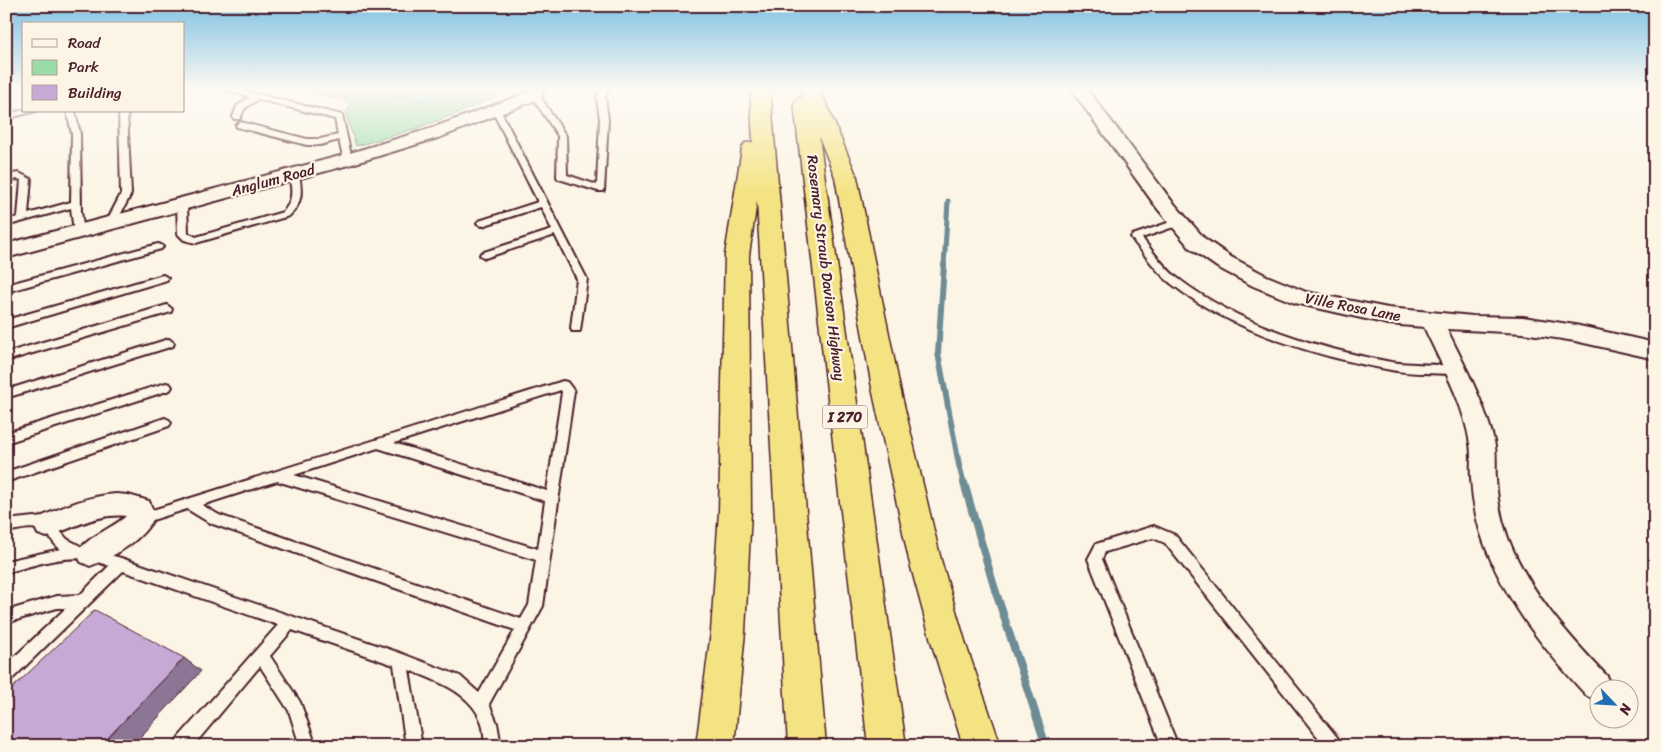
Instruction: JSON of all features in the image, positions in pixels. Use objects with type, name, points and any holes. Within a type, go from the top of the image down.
[{"type":"highway","points":[[715,746],[728,632],[735,511],[737,255],[756,124]]},
{"type":"highway","points":[[762,124],[807,746]]},
{"type":"highway","name":"Rosemary Straub Davison Highway","points":[[807,124],[887,746]]},
{"type":"highway","points":[[824,124],[846,178],[885,379],[925,560],[950,648],[982,746]]},
{"type":"street","name":"Anglum Road","points":[[6,251],[348,160],[459,124]]},
{"type":"street","name":"Ville Rosa Lane","points":[[1105,124],[1197,243],[1224,262],[1260,281],[1302,298],[1388,316],[1473,324],[1523,325],[1575,333],[1655,351]]},
{"type":"street","points":[[1431,319],[1474,413],[1482,445],[1486,508],[1496,540],[1507,565],[1528,606],[1591,680]]},
{"type":"street","points":[[47,526],[82,511],[106,505],[132,506],[140,509],[142,516],[118,538],[90,554]]},
{"type":"lane","points":[[74,124],[76,134],[76,204],[79,232]]},
{"type":"lane","points":[[111,223],[126,194],[123,124]]},
{"type":"lane","points":[[248,124],[307,142],[320,142],[343,136]]},
{"type":"lane","points":[[340,124],[348,160]]},
{"type":"lane","points":[[503,124],[582,279],[576,328]]},
{"type":"lane","points":[[556,124],[562,136],[562,177],[601,189],[604,124]]},
{"type":"lane","points":[[182,204],[183,234],[187,238],[196,240],[286,214],[294,207],[297,199],[294,174]]},
{"type":"lane","points":[[6,178],[19,176],[26,179],[22,218]]},
{"type":"lane","points":[[482,223],[544,203]]},
{"type":"lane","points":[[6,223],[76,204]]},
{"type":"lane","points":[[1179,222],[1136,237],[1175,282],[1209,304],[1245,322],[1299,343],[1331,352],[1392,366],[1455,370]]},
{"type":"lane","points":[[486,255],[558,231]]},
{"type":"lane","points":[[6,289],[158,247]]},
{"type":"lane","points":[[6,324],[163,278]]},
{"type":"lane","points":[[6,357],[167,309]]},
{"type":"lane","points":[[6,394],[169,344]]},
{"type":"lane","points":[[139,519],[563,385],[568,391],[536,606],[480,704]]},
{"type":"lane","points":[[6,438],[166,387]]},
{"type":"lane","points":[[6,477],[165,423]]},
{"type":"lane","points":[[380,444],[552,498]]},
{"type":"lane","points":[[279,476],[543,556]]},
{"type":"lane","points":[[189,504],[215,519],[524,627]]},
{"type":"lane","points":[[6,526],[34,523],[47,526],[62,542],[72,548],[400,660],[455,681],[480,704],[490,723],[493,746]]},
{"type":"lane","points":[[1170,746],[1095,559],[1101,548],[1154,532],[1170,539],[1335,746]]},
{"type":"lane","points":[[6,567],[48,556],[72,553],[90,554]]},
{"type":"lane","points":[[6,675],[121,564]]},
{"type":"lane","points":[[6,617],[57,602],[84,601]]},
{"type":"lane","points":[[185,746],[184,742],[290,622]]},
{"type":"lane","points":[[261,654],[296,707],[308,746]]},
{"type":"lane","points":[[400,660],[414,746]]},
{"type":"green space","points":[[349,124],[427,124],[401,133],[356,146]]},
{"type":"building","points":[[95,610],[184,658],[100,746],[6,746],[6,694]]},
{"type":"waterway","points":[[944,266],[948,201]]},
{"type":"waterway","points":[[944,265],[938,353],[964,484]]},
{"type":"waterway","points":[[964,483],[993,583],[1046,746]]}]
